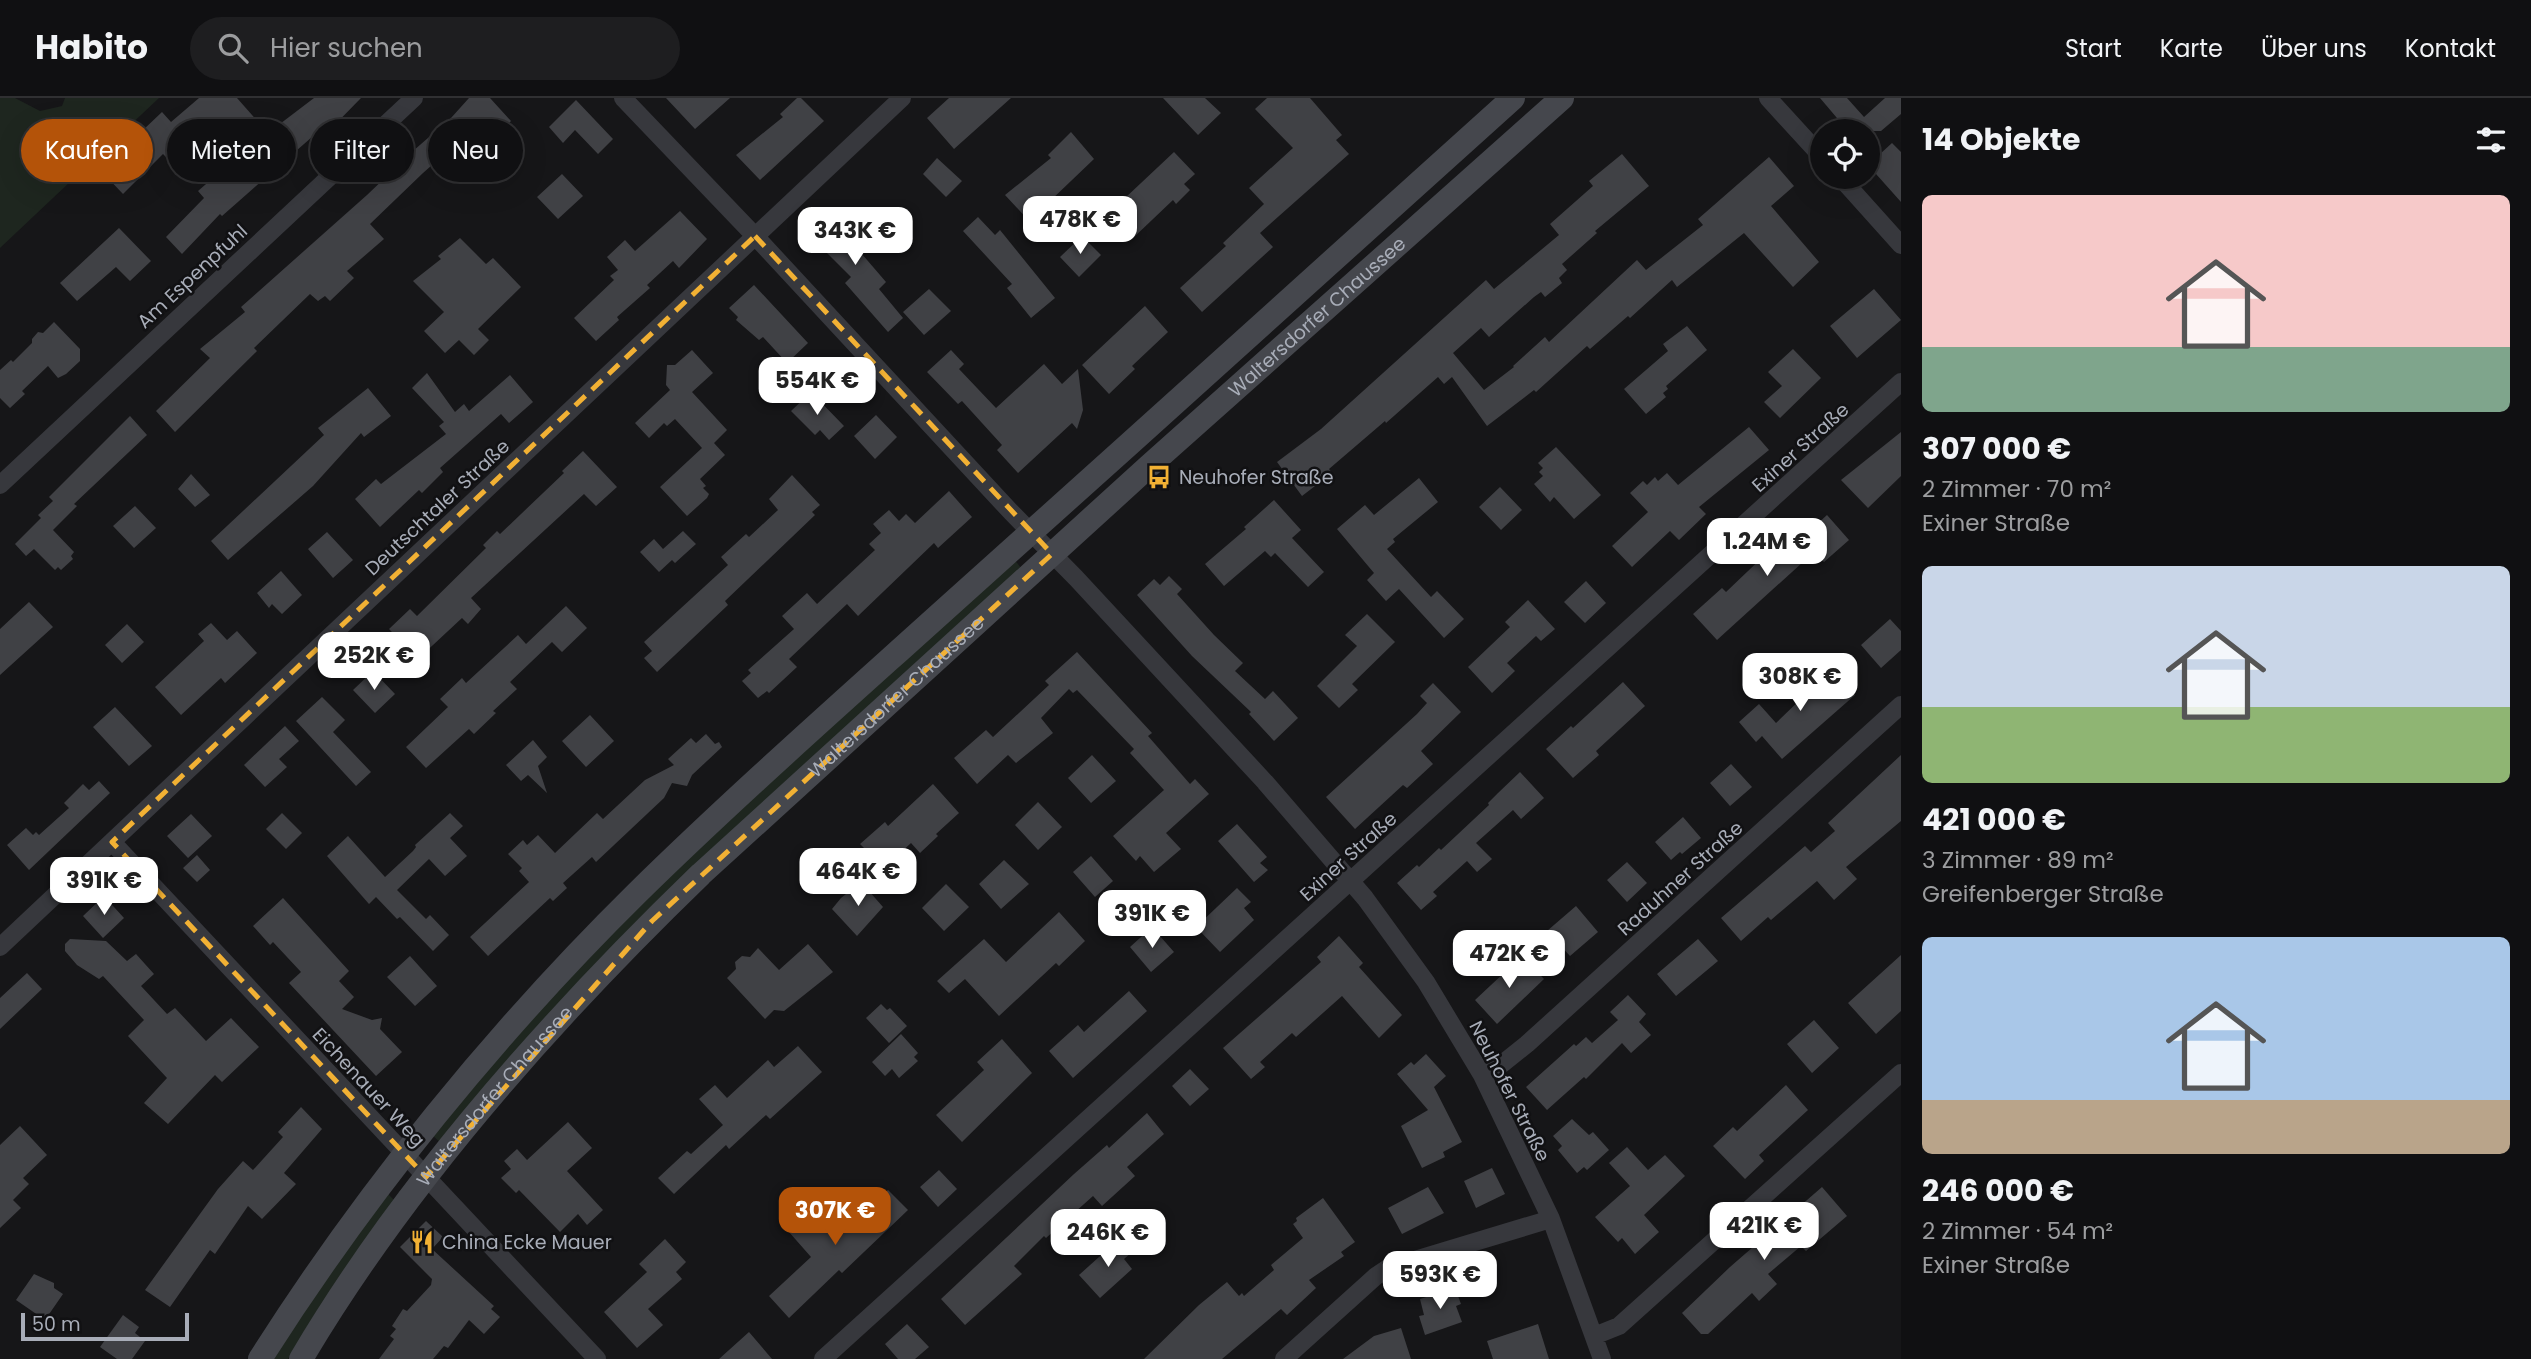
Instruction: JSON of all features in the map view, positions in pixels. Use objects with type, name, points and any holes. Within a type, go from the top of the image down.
[{"type":"main road","name":"Waltersdorfer Chaussee","points":[[260,1359],[340,1240],[405,1156],[542,992],[637,893],[824,718],[1513,98]]},
{"type":"main road","name":"Waltersdorfer Chaussee","points":[[301,1359],[362,1263],[426,1177],[516,1069],[611,962],[652,921],[738,839],[1052,554],[1562,98]]},
{"type":"street","name":"Am Espenpfuhl","points":[[0,485],[414,98]]},
{"type":"street","name":"Neuhofer Straße","points":[[623,98],[1265,782],[1352,881],[1421,974],[1482,1075],[1551,1219],[1602,1359]]},
{"type":"street","name":"Deutschtaler Straße","points":[[0,947],[902,98]]},
{"type":"street","points":[[1768,98],[1810,144]]},
{"type":"street","points":[[1851,189],[1901,244]]},
{"type":"street","name":"Exiner Straße","points":[[823,1359],[1901,382]]},
{"type":"street","name":"Raduhner Straße","points":[[1482,1075],[1502,1064],[1537,1035],[1901,705]]},
{"type":"street","name":"Eichenauer Weg","points":[[112,842],[597,1359]]},
{"type":"street","points":[[1594,1336],[1619,1326],[1901,1073]]},
{"type":"street","points":[[1284,1359],[1388,1268],[1551,1219]]},
{"type":"highlighted area","points":[[755,236],[1052,554],[652,921],[426,1177],[112,842]]},
{"type":"shaded area","points":[[0,98],[15,98],[40,111],[62,106],[65,98],[159,98],[137,119],[21,119],[21,182],[70,182],[0,248]]},
{"type":"shaded area","points":[[1014,559],[1021,568],[440,1142],[433,1136],[552,997],[644,902],[748,802]]},
{"type":"shaded area","points":[[388,1194],[394,1200],[316,1312],[288,1359],[273,1359],[336,1264]]},
{"type":"building","points":[[199,98],[237,98],[256,119],[174,119]]},
{"type":"building","points":[[314,98],[361,98],[340,119],[310,119],[310,139],[296,151],[296,119],[286,119]]},
{"type":"building","points":[[469,98],[490,98],[509,119],[450,119]]},
{"type":"building","points":[[666,98],[730,98],[695,129]]},
{"type":"building","points":[[797,98],[801,98],[824,121],[760,180],[736,155],[783,117],[780,114]]},
{"type":"building","points":[[949,98],[1011,98],[954,149],[927,118]]},
{"type":"building","points":[[1163,98],[1205,98],[1221,113],[1198,135]]},
{"type":"building","points":[[1267,98],[1310,98],[1342,135],[1336,140],[1349,154],[1260,233],[1273,247],[1202,312],[1180,288],[1226,246],[1223,243],[1264,204],[1249,188],[1293,148],[1255,109]]},
{"type":"building","points":[[1820,98],[1847,98],[1864,117],[1885,98],[1901,98],[1901,114],[1881,131],[1880,119],[1838,119]]},
{"type":"building","points":[[576,100],[613,139],[598,154],[575,130],[563,143],[549,127]]},
{"type":"building","points":[[162,112],[168,119],[167,158],[163,154],[153,164],[153,121]]},
{"type":"building","points":[[1071,132],[1094,159],[1031,223],[1005,195],[1051,158],[1048,155]]},
{"type":"building","points":[[428,138],[428,169],[414,182],[414,150]]},
{"type":"building","points":[[1892,143],[1901,152],[1901,202],[1880,178],[1880,154]]},
{"type":"building","points":[[1174,152],[1195,174],[1184,184],[1190,190],[1176,204],[1173,200],[1132,239],[1108,214]]},
{"type":"building","points":[[1622,154],[1649,186],[1595,231],[1597,233],[1562,264],[1567,270],[1559,278],[1562,283],[1545,297],[1541,292],[1534,297],[1489,337],[1481,328],[1453,353],[1484,390],[1514,367],[1545,337],[1549,342],[1637,260],[1646,270],[1703,225],[1698,219],[1769,157],[1794,186],[1771,206],[1819,262],[1793,287],[1744,233],[1677,287],[1672,280],[1630,318],[1628,316],[1590,349],[1587,346],[1536,392],[1534,390],[1487,426],[1452,377],[1444,384],[1438,377],[1329,469],[1332,473],[1302,496],[1277,462],[1321,429],[1486,280],[1494,289],[1559,235],[1550,224],[1593,186],[1589,181]]},
{"type":"building","points":[[937,158],[962,181],[946,197],[923,174]]},
{"type":"building","points":[[562,174],[583,196],[558,219],[537,197]]},
{"type":"building","points":[[112,182],[135,182],[123,194]]},
{"type":"building","points":[[208,182],[261,182],[222,216],[220,214],[182,254],[166,237],[204,198],[198,191]]},
{"type":"building","points":[[381,182],[414,182],[370,224],[384,239],[347,271],[354,278],[330,301],[325,296],[318,301],[310,294],[254,348],[257,351],[175,432],[156,411],[210,358],[200,349],[245,312],[241,307]]},
{"type":"building","points":[[832,208],[856,234],[849,239],[886,282],[879,289],[903,318],[888,332],[845,283],[851,277],[806,232]]},
{"type":"building","points":[[680,211],[707,239],[679,268],[673,261],[647,285],[650,288],[617,317],[619,320],[596,341],[574,318],[614,280],[610,276],[618,270],[607,257],[625,240],[635,251]]},
{"type":"building","points":[[978,217],[995,235],[1000,230],[1055,298],[1031,318],[1007,288],[1012,284],[963,231]]},
{"type":"building","points":[[119,228],[151,261],[130,281],[116,267],[77,301],[60,283]]},
{"type":"building","points":[[1082,236],[1101,255],[1079,277],[1060,257]]},
{"type":"building","points":[[460,238],[486,264],[493,258],[521,287],[478,329],[489,340],[474,355],[459,340],[445,353],[424,331],[444,312],[413,281],[441,259],[438,256]]},
{"type":"building","points":[[754,285],[808,343],[787,363],[763,337],[759,340],[736,320],[738,317],[729,308]]},
{"type":"building","points":[[929,289],[951,311],[924,335],[903,312]]},
{"type":"building","points":[[1874,289],[1901,320],[1857,358],[1830,326]]},
{"type":"building","points":[[1145,306],[1168,332],[1132,366],[1135,369],[1109,394],[1082,365]]},
{"type":"building","points":[[54,322],[80,349],[80,361],[58,378],[48,366],[22,391],[25,394],[10,408],[0,398],[0,370],[11,360],[13,362],[32,343],[38,332],[43,333]]},
{"type":"building","points":[[1687,326],[1707,350],[1666,386],[1668,389],[1663,393],[1666,397],[1646,414],[1624,389],[1668,351],[1663,344]]},
{"type":"building","points":[[1793,349],[1821,378],[1780,418],[1764,402],[1782,386],[1768,372]]},
{"type":"building","points":[[692,350],[713,373],[692,392],[727,430],[714,443],[725,455],[700,479],[709,494],[687,516],[660,487],[702,448],[675,419],[667,426],[664,423],[649,438],[635,423],[670,390],[666,385],[667,365],[675,365]]},
{"type":"building","points":[[951,350],[964,364],[959,369],[996,408],[1044,364],[1062,384],[1078,369],[1083,410],[1077,429],[1072,423],[1018,473],[997,450],[1002,445],[962,401],[958,404],[927,372]]},
{"type":"building","points":[[427,373],[455,412],[464,404],[469,411],[510,375],[533,402],[509,423],[501,414],[440,468],[443,472],[422,493],[419,490],[380,527],[355,499],[376,479],[381,484],[446,434],[439,426],[444,422],[412,388]]},
{"type":"building","points":[[368,388],[391,416],[364,437],[361,433],[313,486],[228,560],[211,541],[324,435],[318,428]]},
{"type":"building","points":[[811,392],[844,426],[829,440],[820,430],[815,435],[791,411]]},
{"type":"building","points":[[876,415],[897,437],[875,459],[854,436]]},
{"type":"building","points":[[130,416],[147,435],[74,504],[77,506],[53,530],[74,552],[71,556],[73,559],[61,570],[58,567],[55,570],[34,549],[26,556],[15,544],[41,518],[38,515],[53,501],[49,497]]},
{"type":"building","points":[[1749,427],[1769,450],[1699,507],[1706,514],[1679,540],[1670,531],[1632,567],[1612,546],[1648,512],[1630,493],[1643,481],[1647,485],[1655,477],[1658,481],[1667,473],[1678,485]]},
{"type":"building","points":[[1901,432],[1901,476],[1868,508],[1841,480]]},
{"type":"building","points":[[1556,447],[1601,495],[1574,519],[1554,497],[1550,502],[1534,484],[1543,476],[1539,472],[1543,468],[1538,463]]},
{"type":"building","points":[[583,451],[617,487],[596,506],[584,494],[471,598],[481,609],[468,624],[462,618],[418,659],[389,629],[410,609],[417,616],[486,548],[483,545],[497,531],[500,534],[564,473],[562,471]]},
{"type":"building","points":[[191,474],[210,495],[195,507],[178,489]]},
{"type":"building","points":[[792,475],[820,505],[812,512],[815,515],[725,601],[728,605],[657,672],[644,658],[652,651],[644,642],[728,565],[721,557],[746,534],[749,537],[778,510],[769,499]]},
{"type":"building","points":[[1419,478],[1438,502],[1393,539],[1395,542],[1387,549],[1431,597],[1437,591],[1464,619],[1444,638],[1399,589],[1386,601],[1367,580],[1374,573],[1337,529],[1365,505],[1374,515]]},
{"type":"building","points":[[1500,487],[1522,510],[1501,530],[1479,507]]},
{"type":"building","points":[[949,491],[972,517],[938,548],[934,543],[858,616],[847,604],[789,659],[797,667],[769,693],[767,691],[758,698],[742,681],[751,673],[748,670],[794,629],[782,616],[807,593],[817,604],[875,550],[869,544],[881,533],[873,524],[889,510],[899,521],[906,514],[915,523]]},
{"type":"building","points":[[1274,500],[1301,530],[1292,538],[1324,572],[1308,587],[1275,553],[1271,557],[1265,551],[1224,586],[1205,564],[1246,529],[1244,527]]},
{"type":"building","points":[[135,506],[156,528],[134,548],[113,526]]},
{"type":"building","points":[[1827,515],[1849,540],[1824,562],[1814,552],[1717,640],[1693,614],[1722,588],[1726,592],[1770,550],[1779,559]]},
{"type":"building","points":[[683,531],[696,544],[675,563],[672,560],[659,572],[640,552],[654,539],[663,549]]},
{"type":"building","points":[[327,532],[353,560],[333,578],[308,549]]},
{"type":"building","points":[[281,571],[302,595],[282,614],[272,604],[269,608],[257,593]]},
{"type":"building","points":[[1169,576],[1182,589],[1177,594],[1243,663],[1235,671],[1265,699],[1273,691],[1298,718],[1274,741],[1249,714],[1251,712],[1192,656],[1137,595],[1154,579],[1160,585]]},
{"type":"building","points":[[1586,581],[1606,603],[1585,623],[1564,602]]},
{"type":"building","points":[[1528,600],[1555,629],[1541,641],[1536,636],[1507,663],[1515,671],[1492,693],[1468,667],[1510,627],[1505,622]]},
{"type":"building","points":[[29,602],[53,627],[0,675],[0,629]]},
{"type":"building","points":[[566,606],[587,628],[562,652],[552,642],[510,682],[517,689],[493,711],[496,713],[474,734],[469,729],[426,768],[406,747],[448,707],[440,699],[462,678],[466,683],[518,635],[526,644]]},
{"type":"building","points":[[1367,614],[1395,642],[1352,684],[1358,690],[1339,708],[1317,686],[1357,646],[1345,635]]},
{"type":"building","points":[[1890,619],[1901,631],[1901,650],[1881,668],[1861,645]]},
{"type":"building","points":[[211,623],[227,640],[237,631],[257,653],[225,683],[221,678],[181,715],[155,687],[204,641],[198,634]]},
{"type":"building","points":[[127,624],[144,642],[122,663],[105,645]]},
{"type":"building","points":[[1077,652],[1152,733],[1148,736],[1190,784],[1195,779],[1209,794],[1166,833],[1181,849],[1154,872],[1140,856],[1136,861],[1113,836],[1164,790],[1130,753],[1134,749],[1077,690],[1073,693],[1069,689],[1041,718],[1053,733],[1016,763],[1008,755],[977,784],[954,758],[986,730],[993,737],[1049,685],[1045,681]]},
{"type":"building","points":[[1826,664],[1855,695],[1782,759],[1762,736],[1756,742],[1739,722],[1759,704],[1776,723],[1804,696],[1798,689]]},
{"type":"building","points":[[373,671],[395,694],[375,713],[353,690]]},
{"type":"building","points":[[1623,682],[1645,706],[1596,751],[1599,755],[1573,778],[1546,749]]},
{"type":"building","points":[[1433,683],[1461,712],[1421,751],[1433,764],[1407,788],[1403,785],[1355,829],[1326,797],[1417,714],[1427,703],[1420,696]]},
{"type":"building","points":[[322,697],[345,720],[333,732],[371,772],[356,786],[296,721]]},
{"type":"building","points":[[115,707],[152,746],[129,766],[93,727]]},
{"type":"building","points":[[590,715],[614,741],[586,767],[562,741]]},
{"type":"building","points":[[285,726],[299,741],[279,759],[287,767],[265,787],[244,765]]},
{"type":"building","points":[[706,734],[722,747],[692,775],[687,786],[672,783],[664,798],[596,862],[592,857],[563,883],[567,888],[553,901],[550,898],[488,956],[470,937],[529,882],[519,871],[522,868],[508,854],[523,840],[527,845],[538,835],[555,853],[597,813],[603,819],[645,780],[674,765],[668,759],[691,738],[696,743]]},
{"type":"building","points":[[533,740],[547,757],[538,766],[547,793],[528,775],[521,781],[506,765]]},
{"type":"building","points":[[1092,755],[1116,781],[1091,803],[1068,778]]},
{"type":"building","points":[[1901,755],[1901,821],[1846,867],[1857,879],[1834,900],[1817,881],[1771,920],[1768,917],[1741,941],[1721,918],[1805,846],[1811,852],[1835,831],[1828,823]]},
{"type":"building","points":[[1731,764],[1752,787],[1730,806],[1710,783]]},
{"type":"building","points":[[1520,772],[1544,798],[1521,819],[1513,810],[1476,843],[1492,859],[1477,872],[1467,861],[1433,892],[1437,896],[1421,910],[1397,883],[1439,848],[1441,850]]},
{"type":"building","points":[[99,781],[110,793],[29,870],[7,845],[26,828],[33,835],[36,832],[39,835],[69,808],[64,803],[83,784],[89,790]]},
{"type":"building","points":[[933,784],[959,813],[920,853],[911,843],[884,868],[860,844],[885,822],[888,826]]},
{"type":"building","points":[[1038,802],[1062,827],[1038,850],[1015,825]]},
{"type":"building","points":[[282,813],[302,833],[286,849],[266,829]]},
{"type":"building","points":[[450,813],[463,826],[450,838],[467,856],[445,876],[429,859],[397,890],[426,919],[430,915],[449,935],[433,951],[376,897],[369,904],[327,856],[348,836],[385,877]]},
{"type":"building","points":[[191,814],[212,836],[188,858],[167,836]]},
{"type":"building","points":[[1683,817],[1701,838],[1671,860],[1655,842]]},
{"type":"building","points":[[1237,824],[1267,857],[1260,863],[1268,870],[1254,882],[1218,841]]},
{"type":"building","points":[[197,855],[210,870],[197,882],[183,868]]},
{"type":"building","points":[[1091,856],[1113,881],[1095,897],[1073,872]]},
{"type":"building","points":[[1004,860],[1029,884],[1001,909],[979,884]]},
{"type":"building","points":[[1627,862],[1647,883],[1627,902],[1607,880]]},
{"type":"building","points":[[861,882],[883,907],[857,936],[832,909]]},
{"type":"building","points":[[946,884],[969,907],[944,931],[922,908]]},
{"type":"building","points":[[1237,888],[1251,902],[1244,908],[1254,920],[1220,952],[1196,927]]},
{"type":"building","points":[[104,896],[124,918],[103,938],[83,916]]},
{"type":"building","points":[[283,898],[349,971],[339,981],[354,997],[342,1009],[372,1020],[382,1018],[380,1029],[402,1052],[376,1076],[289,983],[301,972],[273,942],[270,945],[253,926]]},
{"type":"building","points":[[1576,906],[1598,932],[1570,956],[1547,931]]},
{"type":"building","points":[[1059,912],[1085,941],[1059,966],[1056,963],[999,1016],[965,979],[949,993],[937,981],[984,939],[1006,962]]},
{"type":"building","points":[[1152,927],[1174,952],[1151,972],[1130,947]]},
{"type":"building","points":[[1339,936],[1363,963],[1359,967],[1402,1015],[1379,1038],[1342,996],[1296,1037],[1292,1033],[1260,1062],[1265,1067],[1251,1079],[1223,1048],[1321,962],[1317,957]]},
{"type":"building","points":[[70,939],[106,941],[127,961],[136,954],[154,974],[141,986],[167,1014],[175,1008],[206,1041],[231,1018],[259,1047],[222,1082],[215,1075],[168,1124],[144,1103],[167,1078],[128,1036],[144,1020],[103,976],[99,979],[77,965],[65,951],[65,944]]},
{"type":"building","points":[[1698,939],[1718,961],[1676,996],[1657,974]]},
{"type":"building","points":[[808,944],[833,972],[784,1011],[774,1010],[765,1019],[727,978],[736,969],[735,962],[742,956],[750,957],[758,948],[779,970]]},
{"type":"building","points":[[1901,955],[1901,1011],[1876,1034],[1848,1003]]},
{"type":"building","points":[[410,956],[437,986],[415,1006],[387,977]]},
{"type":"building","points":[[1522,956],[1544,979],[1497,1024],[1475,1000]]},
{"type":"building","points":[[27,973],[42,989],[0,1029],[0,998]]},
{"type":"building","points":[[1129,991],[1147,1011],[1073,1078],[1049,1051],[1078,1025],[1084,1032]]},
{"type":"building","points":[[1628,995],[1646,1014],[1639,1022],[1651,1035],[1631,1053],[1622,1043],[1586,1079],[1584,1077],[1547,1110],[1526,1087],[1574,1044],[1576,1046],[1586,1037],[1592,1043],[1618,1020],[1610,1012]]},
{"type":"building","points":[[881,1004],[887,1010],[890,1008],[907,1026],[889,1043],[866,1018]]},
{"type":"building","points":[[1814,1020],[1839,1048],[1812,1073],[1787,1044]]},
{"type":"building","points":[[901,1034],[918,1053],[914,1057],[918,1061],[899,1078],[892,1069],[885,1076],[872,1062]]},
{"type":"building","points":[[1002,1039],[1032,1073],[962,1142],[936,1115],[984,1070],[977,1062]]},
{"type":"building","points":[[798,1046],[822,1072],[770,1119],[766,1115],[729,1149],[726,1145],[674,1194],[658,1178],[687,1151],[691,1154],[723,1125],[699,1099],[715,1085],[727,1098],[768,1060],[774,1067]]},
{"type":"building","points":[[1426,1054],[1446,1076],[1434,1087],[1462,1142],[1443,1152],[1445,1157],[1422,1168],[1401,1126],[1428,1110],[1397,1074],[1411,1062],[1414,1065]]},
{"type":"building","points":[[1190,1069],[1209,1089],[1190,1106],[1172,1086]]},
{"type":"building","points":[[1786,1085],[1808,1110],[1759,1155],[1764,1161],[1745,1179],[1713,1146],[1733,1127],[1737,1131]]},
{"type":"building","points":[[301,1107],[322,1129],[284,1173],[296,1184],[262,1219],[248,1206],[215,1254],[210,1250],[170,1307],[145,1290],[218,1189],[243,1161],[253,1170],[283,1137],[278,1132]]},
{"type":"building","points":[[1147,1113],[1164,1134],[1127,1167],[1135,1176],[1102,1206],[1093,1196],[1046,1238],[1044,1236],[1014,1266],[1022,1274],[965,1325],[941,1299],[1074,1174],[1107,1145],[1109,1148]]},
{"type":"building","points":[[1572,1119],[1589,1135],[1593,1132],[1609,1150],[1587,1170],[1584,1167],[1577,1173],[1558,1150],[1562,1146],[1553,1136]]},
{"type":"building","points":[[568,1122],[592,1148],[567,1171],[603,1210],[587,1225],[578,1214],[560,1232],[519,1190],[516,1193],[501,1178],[511,1169],[504,1161],[517,1149],[527,1160]]},
{"type":"building","points":[[20,1126],[47,1155],[23,1178],[29,1184],[13,1200],[21,1208],[0,1228],[0,1145]]},
{"type":"building","points":[[1627,1147],[1648,1170],[1665,1155],[1685,1176],[1644,1215],[1659,1232],[1635,1254],[1622,1238],[1618,1242],[1595,1217],[1630,1186],[1609,1163]]},
{"type":"building","points":[[1492,1168],[1505,1194],[1476,1208],[1464,1181]]},
{"type":"building","points":[[939,1170],[957,1189],[938,1207],[920,1187]]},
{"type":"building","points":[[1428,1187],[1444,1213],[1402,1234],[1388,1208]]},
{"type":"building","points":[[1822,1187],[1847,1216],[1806,1251],[1801,1246],[1768,1274],[1777,1284],[1759,1301],[1752,1293],[1708,1334],[1701,1334],[1682,1313]]},
{"type":"building","points":[[877,1190],[882,1195],[888,1190],[908,1210],[842,1273],[839,1270],[789,1318],[769,1296],[811,1257],[789,1232],[815,1208],[833,1228]]},
{"type":"building","points":[[1323,1198],[1355,1242],[1341,1252],[1344,1256],[1309,1280],[1316,1288],[1287,1315],[1281,1309],[1222,1359],[1144,1359],[1199,1305],[1227,1282],[1239,1296],[1242,1293],[1244,1296],[1274,1270],[1271,1265],[1303,1238],[1293,1224],[1297,1221],[1296,1218]]},
{"type":"building","points":[[426,1221],[443,1237],[432,1249],[494,1306],[491,1309],[500,1317],[484,1334],[469,1320],[448,1348],[444,1346],[433,1359],[379,1359],[394,1339],[390,1336],[396,1329],[392,1326],[403,1309],[407,1311],[431,1285],[432,1279],[400,1247]]},
{"type":"building","points":[[665,1239],[686,1262],[676,1272],[682,1279],[648,1309],[663,1325],[637,1348],[604,1312],[647,1272],[639,1264]]},
{"type":"building","points":[[1119,1239],[1132,1252],[1124,1259],[1132,1269],[1100,1298],[1079,1275]]},
{"type":"building","points":[[34,1274],[54,1283],[54,1288],[63,1294],[45,1320],[16,1300]]},
{"type":"building","points":[[1455,1288],[1461,1304],[1456,1306],[1462,1322],[1425,1335],[1419,1316],[1424,1315],[1420,1299]]},
{"type":"building","points":[[123,1315],[139,1327],[135,1333],[145,1341],[132,1359],[117,1359],[100,1347]]},
{"type":"building","points":[[907,1324],[929,1347],[915,1359],[898,1359],[885,1344]]},
{"type":"building","points":[[1538,1324],[1549,1359],[1493,1359],[1487,1341]]},
{"type":"building","points":[[1401,1328],[1411,1359],[1343,1359],[1374,1336]]},
{"type":"building","points":[[749,1332],[772,1359],[719,1359]]},
{"type":"place","name":"Neuhofer Straße","points":[[1159,477]]},
{"type":"place","name":"China Ecke Mauer","points":[[422,1242]]}]
